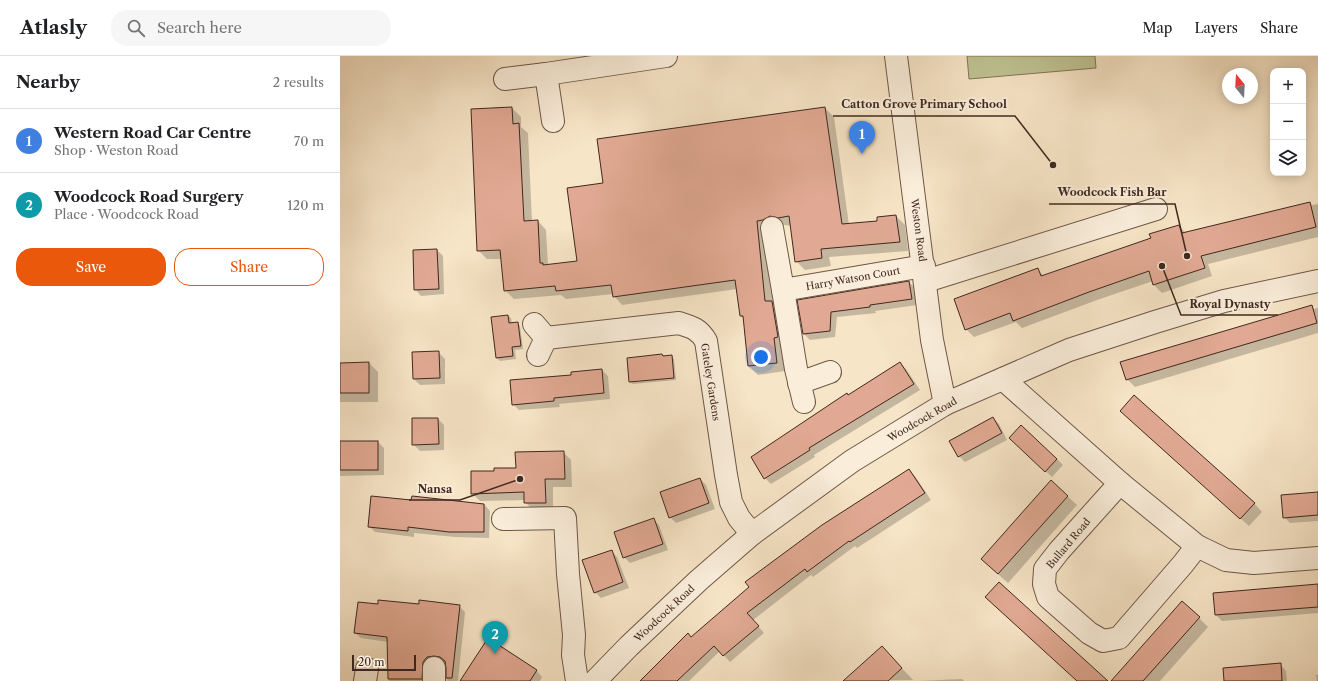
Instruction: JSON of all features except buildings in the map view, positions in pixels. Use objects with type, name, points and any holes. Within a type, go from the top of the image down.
[{"type":"street","points":[[505,79],[666,56]]},
{"type":"street","name":"Weston Road","points":[[896,56],[906,144],[925,273],[932,340],[945,404]]},
{"type":"street","points":[[546,74],[553,121]]},
{"type":"street","name":"Harry Watson Court","points":[[783,290],[925,273],[1156,209]]},
{"type":"street","points":[[772,228],[802,392],[830,372]]},
{"type":"street","name":"Woodcock Road","points":[[595,681],[629,646],[688,590],[752,534],[852,461],[945,404],[1070,350],[1224,301],[1318,281]]},
{"type":"street","name":"Gateley Gardens","points":[[539,339],[679,323],[691,327],[701,333],[706,341],[731,502],[739,518],[752,534]]},
{"type":"street","points":[[1003,379],[1120,483],[1197,546],[1226,560],[1254,562],[1318,558]]},
{"type":"street","name":"Bullard Road","points":[[1120,483],[1059,551],[1045,569],[1044,584],[1048,597],[1089,633],[1103,641],[1119,638],[1197,546]]},
{"type":"street","points":[[502,519],[565,518],[568,574],[574,635],[571,677]]},
{"type":"green space","points":[[967,56],[1095,56],[1096,68],[969,79]]},
{"type":"place","name":"Western Road Car Centre","points":[[862,154]]},
{"type":"place","name":"Catton Grove Primary School","points":[[1053,165]]},
{"type":"place","name":"Woodcock Fish Bar","points":[[1187,256]]},
{"type":"place","name":"Royal Dynasty","points":[[1162,266]]},
{"type":"place","name":"Nansa","points":[[520,479]]},
{"type":"place","name":"Woodcock Road Surgery","points":[[495,654]]}]
